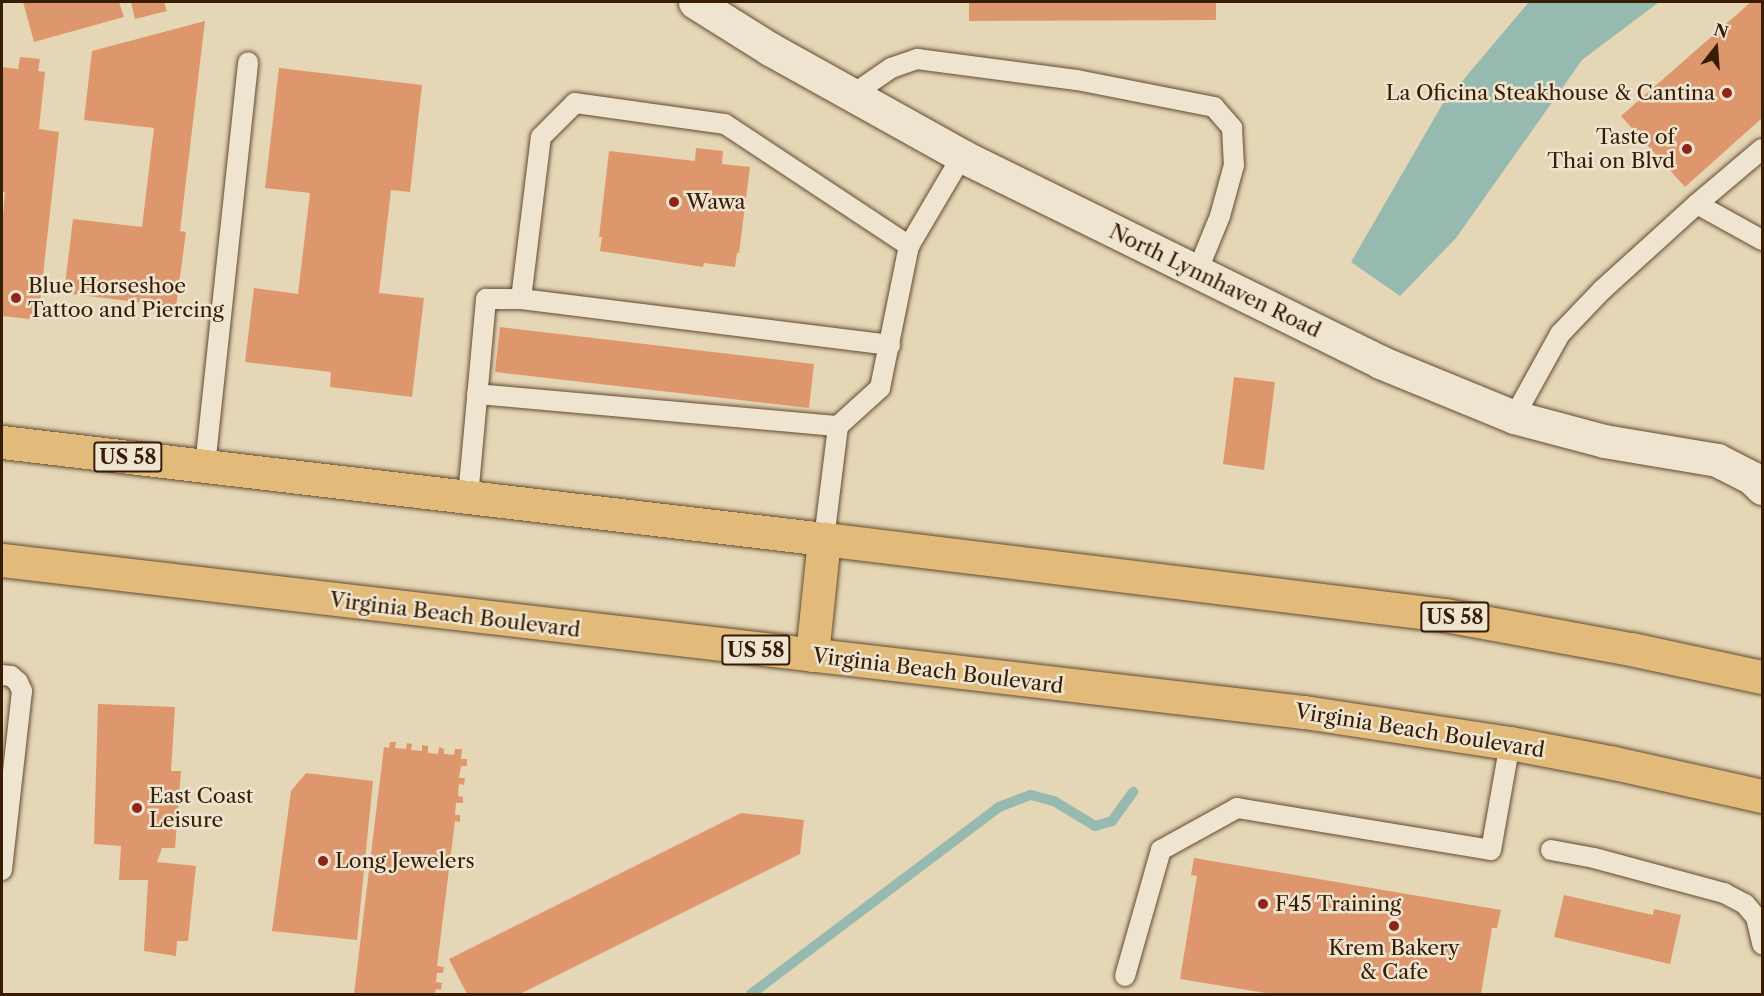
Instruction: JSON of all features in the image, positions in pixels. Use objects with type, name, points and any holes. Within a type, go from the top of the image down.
[{"type":"main road","name":"US 58","points":[[2,442],[1445,615],[1631,649],[1762,678]]},
{"type":"main road","points":[[812,656],[824,539]]},
{"type":"main road","name":"Virginia Beach Boulevard","points":[[2,560],[1304,712],[1510,743],[1614,763],[1762,796]]},
{"type":"street","name":"North Lynnhaven Road","points":[[695,2],[770,49],[962,156],[1391,366],[1514,417],[1604,441],[1717,460],[1752,478],[1762,488]]},
{"type":"lane","points":[[852,95],[891,68],[917,59],[1077,80],[1214,107],[1232,128],[1234,165],[1220,216],[1197,272]]},
{"type":"lane","points":[[205,466],[248,62]]},
{"type":"lane","points":[[521,299],[541,137],[575,104],[725,124],[909,246]]},
{"type":"lane","points":[[1514,417],[1560,334],[1602,290],[1762,149]]},
{"type":"lane","points":[[824,539],[838,426],[880,387],[909,246],[962,156]]},
{"type":"lane","points":[[1697,204],[1762,240]]},
{"type":"lane","points":[[468,497],[486,298],[521,299],[890,345]]},
{"type":"lane","points":[[477,393],[838,426]]},
{"type":"lane","points":[[2,675],[18,682],[22,691],[2,870]]},
{"type":"lane","points":[[1125,976],[1161,850],[1237,808],[1491,850],[1510,743]]},
{"type":"lane","points":[[1551,850],[1594,858],[1724,893],[1744,904],[1756,917],[1762,944]]},
{"type":"water","points":[[1529,2],[1659,2],[1582,60],[1456,238],[1400,296],[1351,262],[1442,105]]},
{"type":"building","points":[[23,2],[119,2],[124,17],[34,42]]},
{"type":"building","points":[[131,2],[164,2],[167,11],[135,19]]},
{"type":"building","points":[[969,2],[1216,2],[1216,20],[969,21]]},
{"type":"building","points":[[1751,2],[1762,2],[1762,118],[1685,187],[1621,116]]},
{"type":"building","points":[[205,21],[180,231],[186,232],[176,307],[64,293],[73,219],[142,227],[154,128],[84,120],[92,51]]},
{"type":"building","points":[[20,57],[40,59],[38,71],[45,72],[39,129],[59,132],[38,320],[2,316],[2,225],[5,192],[2,192],[2,67],[18,69]]},
{"type":"building","points":[[279,68],[422,85],[410,192],[391,190],[379,293],[424,298],[412,397],[330,387],[331,372],[245,362],[254,288],[298,294],[310,193],[265,188]]},
{"type":"building","name":"Wawa","points":[[696,148],[723,151],[722,164],[750,167],[739,253],[737,253],[735,267],[704,263],[703,267],[600,251],[602,237],[599,237],[609,151],[695,161]]},
{"type":"building","points":[[500,327],[814,364],[809,408],[495,372]]},
{"type":"building","points":[[1234,377],[1275,382],[1264,470],[1223,464]]},
{"type":"building","name":"East Coast Leisure","points":[[98,704],[175,707],[171,771],[181,771],[175,848],[162,848],[157,862],[196,866],[188,941],[177,941],[176,956],[144,951],[148,880],[119,880],[121,846],[94,844]]},
{"type":"building","points":[[390,742],[396,742],[395,748],[406,749],[407,743],[412,744],[411,750],[422,751],[422,745],[428,746],[428,753],[438,754],[439,747],[444,749],[444,754],[454,755],[455,749],[462,749],[461,759],[467,759],[467,766],[461,766],[459,778],[465,778],[464,785],[459,784],[458,796],[463,797],[463,803],[456,803],[455,815],[460,815],[460,822],[455,821],[437,966],[444,967],[443,973],[437,973],[436,982],[442,983],[441,990],[436,989],[435,994],[354,994],[384,747],[389,748]]},
{"type":"building","name":"Long Jewelers","points":[[306,773],[373,781],[357,940],[272,931],[291,791]]},
{"type":"building","points":[[741,813],[804,820],[800,854],[520,994],[467,994],[449,959]]},
{"type":"building","points":[[1194,858],[1501,910],[1497,928],[1492,928],[1481,994],[1272,994],[1180,979],[1197,876],[1191,875]]},
{"type":"building","points":[[1564,895],[1653,915],[1654,909],[1681,915],[1670,964],[1554,937]]},
{"type":"waterway","points":[[751,994],[999,807],[1031,795],[1054,801],[1095,826],[1112,821],[1133,792]]},
{"type":"place","name":"La Oficina Steakhouse & Cantina","points":[[1727,93]]},
{"type":"place","name":"Taste of Thai on Blvd","points":[[1687,149]]},
{"type":"place","name":"Wawa","points":[[674,202]]},
{"type":"place","name":"Blue Horseshoe Tattoo and Piercing","points":[[16,298]]},
{"type":"place","name":"East Coast Leisure","points":[[137,808]]},
{"type":"place","name":"Long Jewelers","points":[[323,861]]},
{"type":"place","name":"F45 Training","points":[[1263,904]]},
{"type":"place","name":"Krem Bakery & Cafe","points":[[1394,926]]}]
